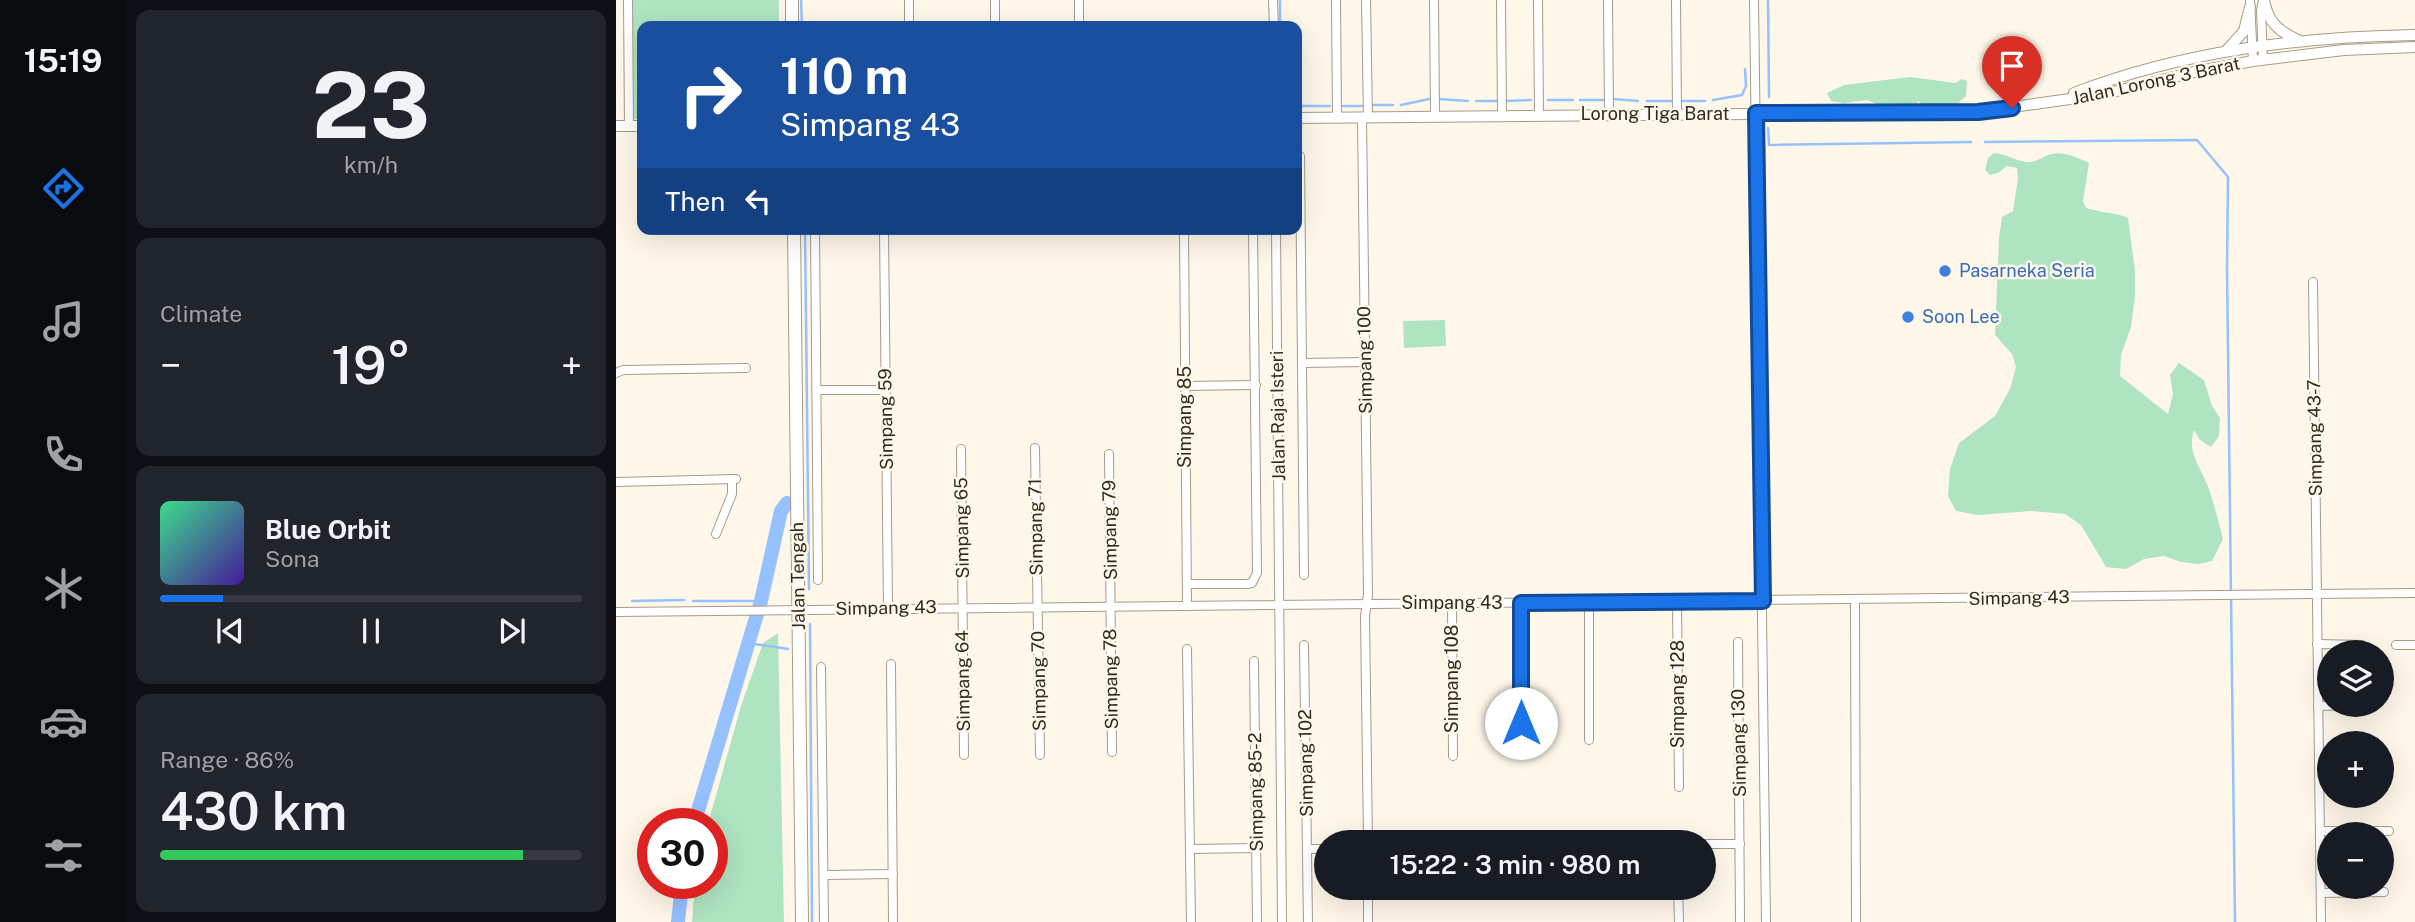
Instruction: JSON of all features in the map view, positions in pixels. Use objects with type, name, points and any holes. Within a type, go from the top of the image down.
[{"type":"main road","points":[[792,0],[792,21]]},
{"type":"main road","points":[[2263,0],[2270,21],[2278,30],[2300,40]]},
{"type":"main road","points":[[2226,51],[2244,32],[2250,4]]},
{"type":"main road","name":"Jalan Lorong 3 Barat","points":[[2055,101],[2102,82],[2257,45],[2300,40],[2415,35]]},
{"type":"main road","name":"Jalan Lorong 3 Barat","points":[[2055,101],[2105,94],[2194,72],[2258,60],[2344,50],[2415,47]]},
{"type":"main road","name":"Lorong Tiga Barat","points":[[1302,118],[1978,112],[2055,101]]},
{"type":"main road","points":[[616,126],[637,126]]},
{"type":"main road","name":"Jalan Tengah","points":[[794,235],[802,922]]},
{"type":"street","points":[[628,0],[629,126]]},
{"type":"street","points":[[909,0],[909,21]]},
{"type":"street","points":[[995,0],[995,21]]},
{"type":"street","points":[[1079,0],[1079,21]]},
{"type":"street","points":[[1273,0],[1273,21]]},
{"type":"street","points":[[1336,0],[1337,117]]},
{"type":"street","name":"Simpang 100","points":[[1366,0],[1367,603]]},
{"type":"street","points":[[1434,0],[1435,116]]},
{"type":"street","points":[[1501,0],[1502,115]]},
{"type":"street","points":[[1538,0],[1539,114]]},
{"type":"street","points":[[1608,0],[1609,114]]},
{"type":"street","points":[[1676,0],[1677,113]]},
{"type":"street","points":[[1754,0],[1766,922]]},
{"type":"street","points":[[2257,45],[2263,0]]},
{"type":"street","points":[[2250,4],[2258,60]]},
{"type":"street","points":[[815,235],[818,580]]},
{"type":"street","name":"Simpang 59","points":[[884,235],[888,608]]},
{"type":"street","name":"Simpang 85","points":[[1184,235],[1187,605]]},
{"type":"street","points":[[1187,584],[1247,584],[1255,578],[1258,562],[1253,235]]},
{"type":"street","name":"Jalan Raja Isteri","points":[[1276,235],[1282,922]]},
{"type":"street","points":[[1301,235],[1304,575]]},
{"type":"street","name":"Simpang 43-7","points":[[2313,282],[2317,644]]},
{"type":"street","points":[[1302,363],[1365,362]]},
{"type":"street","points":[[616,373],[623,370],[746,368]]},
{"type":"street","points":[[1185,386],[1256,385]]},
{"type":"street","points":[[817,390],[886,390]]},
{"type":"street","name":"Simpang 71","points":[[1035,448],[1038,607]]},
{"type":"street","name":"Simpang 65","points":[[961,449],[962,608]]},
{"type":"street","name":"Simpang 79","points":[[1109,454],[1111,606]]},
{"type":"street","points":[[616,482],[734,479],[732,494],[716,534]]},
{"type":"street","name":"Simpang 43","points":[[616,612],[2415,593]]},
{"type":"street","points":[[1854,600],[1856,922]]},
{"type":"street","points":[[1589,740],[1590,602]]},
{"type":"street","name":"Simpang 128","points":[[1677,602],[1679,787]]},
{"type":"street","points":[[1367,603],[1368,830]]},
{"type":"street","name":"Simpang 108","points":[[1452,603],[1453,756]]},
{"type":"street","points":[[1521,603],[1521,747]]},
{"type":"street","name":"Simpang 78","points":[[1111,606],[1112,752]]},
{"type":"street","name":"Simpang 70","points":[[1038,607],[1040,755]]},
{"type":"street","name":"Simpang 64","points":[[962,608],[964,755]]},
{"type":"street","name":"Simpang 130","points":[[1738,642],[1740,922]]},
{"type":"street","name":"Simpang 102","points":[[1304,645],[1308,922]]},
{"type":"street","points":[[2396,645],[2415,645]]},
{"type":"street","points":[[1187,649],[1191,922]]},
{"type":"street","name":"Simpang 85-2","points":[[1254,661],[1257,922]]},
{"type":"street","points":[[891,664],[893,922]]},
{"type":"street","points":[[821,667],[824,922]]},
{"type":"street","points":[[1716,844],[1740,844]]},
{"type":"street","points":[[1190,849],[1256,848]]},
{"type":"street","points":[[1307,849],[1314,849]]},
{"type":"street","points":[[824,875],[893,874]]},
{"type":"street","name":"Simpang 43-7","points":[[2321,899],[2321,922]]},
{"type":"street","points":[[1368,900],[1368,922]]},
{"type":"street","points":[[1678,900],[1679,922]]},
{"type":"green space","points":[[632,0],[779,0],[779,21],[637,21],[637,119],[634,119]]},
{"type":"green space","points":[[1910,77],[1956,83],[1961,79],[1967,81],[1966,96],[1956,105],[1931,107],[1918,101],[1914,108],[1890,109],[1867,100],[1844,103],[1831,101],[1827,93],[1844,85]]},
{"type":"green space","points":[[1994,153],[2030,162],[2061,153],[2089,163],[2083,201],[2086,208],[2128,218],[2135,271],[2135,296],[2131,327],[2121,355],[2120,376],[2168,414],[2173,394],[2170,375],[2179,363],[2204,380],[2212,406],[2220,418],[2219,436],[2211,447],[2200,440],[2194,430],[2192,446],[2209,489],[2223,539],[2212,561],[2199,564],[2164,556],[2144,559],[2126,569],[2106,567],[2081,525],[2065,514],[2032,511],[1978,515],[1956,511],[1948,496],[1950,469],[1959,443],[1995,416],[2010,389],[2016,367],[2012,354],[1995,335],[1999,238],[2002,217],[2013,211],[2017,168],[2007,166],[1990,175],[1985,170],[1988,158]]},
{"type":"green space","points":[[1445,320],[1446,346],[1404,348],[1403,321]]},
{"type":"green space","points":[[778,633],[784,922],[692,922],[694,899],[728,899],[728,808],[712,808],[741,706],[763,643]]},
{"type":"waterway","points":[[801,0],[802,21]]},
{"type":"waterway","points":[[1280,0],[1280,21]]},
{"type":"waterway","points":[[1768,0],[1769,97]]},
{"type":"waterway","points":[[1713,100],[1742,95],[1746,86],[1745,69]]},
{"type":"waterway","points":[[1401,105],[1429,99]]},
{"type":"waterway","points":[[1439,99],[1468,101]]},
{"type":"waterway","points":[[1613,99],[1638,101]]},
{"type":"waterway","points":[[1506,101],[1531,100]]},
{"type":"waterway","points":[[1548,100],[1573,100]]},
{"type":"waterway","points":[[1580,100],[1606,100]]},
{"type":"waterway","points":[[1476,101],[1498,101]]},
{"type":"waterway","points":[[1647,101],[1671,101]]},
{"type":"waterway","points":[[1682,101],[1705,101]]},
{"type":"waterway","points":[[1372,105],[1393,105]]},
{"type":"waterway","points":[[1302,106],[1330,106]]},
{"type":"waterway","points":[[1342,106],[1362,106]]},
{"type":"waterway","points":[[1768,128],[1769,145],[1971,142]]},
{"type":"waterway","points":[[1985,142],[2197,140],[2228,177],[2235,922]]},
{"type":"waterway","points":[[805,235],[809,589]]},
{"type":"waterway","points":[[699,808],[761,601],[781,511],[787,503]]},
{"type":"waterway","points":[[632,601],[684,600]]},
{"type":"waterway","points":[[693,601],[761,601]]},
{"type":"waterway","points":[[810,624],[812,922]]},
{"type":"waterway","points":[[748,643],[788,649]]},
{"type":"waterway","points":[[678,922],[680,899]]},
{"type":"place","name":"Pasarneka Seria","points":[[1945,271]]},
{"type":"place","name":"Soon Lee","points":[[1908,317]]},
{"type":"route","points":[[1521,723],[1521,603],[1763,601],[1756,113],[1978,112],[2012,108]]}]
